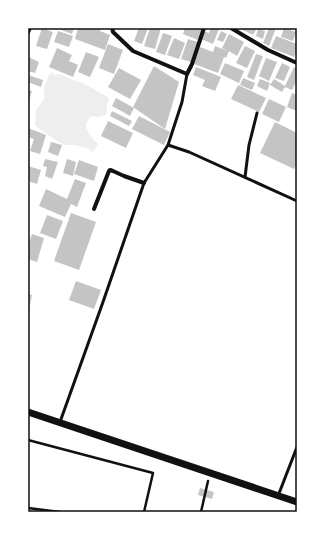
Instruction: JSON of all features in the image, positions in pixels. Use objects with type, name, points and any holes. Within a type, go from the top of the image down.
[{"type":"street","points":[[28,33],[30,28]]},
{"type":"street","points":[[112,28],[113,32],[133,51],[187,74],[192,64],[204,28]]},
{"type":"street","points":[[231,28],[268,50],[297,63]]},
{"type":"street","points":[[94,209],[108,171],[113,170],[124,176],[144,183]]},
{"type":"street","points":[[28,412],[297,502]]},
{"type":"lane","points":[[60,422],[144,183],[168,145],[182,102],[187,74]]},
{"type":"lane","points":[[245,177],[249,145],[257,113]]},
{"type":"lane","points":[[168,145],[189,152],[297,201]]},
{"type":"lane","points":[[278,496],[297,447]]},
{"type":"path","points":[[28,440],[153,473],[144,512]]},
{"type":"path","points":[[201,512],[210,473]]},
{"type":"path","points":[[28,508],[60,512]]},
{"type":"shaded area","points":[[52,72],[55,75],[60,74],[83,83],[108,97],[109,100],[106,115],[98,117],[91,116],[86,123],[86,128],[91,137],[98,144],[93,152],[89,149],[75,145],[60,143],[35,126],[36,110],[44,99],[44,88],[49,75]]},
{"type":"building","points":[[42,28],[53,32],[47,49],[36,46]]},
{"type":"building","points":[[56,28],[74,28],[72,34]]},
{"type":"building","points":[[78,28],[101,28],[100,31],[110,35],[105,50],[75,39]]},
{"type":"building","points":[[139,28],[148,28],[142,44],[134,41]]},
{"type":"building","points":[[150,28],[161,28],[155,49],[144,46]]},
{"type":"building","points":[[185,28],[202,28],[198,40],[183,34]]},
{"type":"building","points":[[211,28],[219,29],[213,44],[201,39],[204,31],[209,33]]},
{"type":"building","points":[[239,28],[257,28],[253,35]]},
{"type":"building","points":[[269,28],[276,28],[269,46],[263,43]]},
{"type":"building","points":[[284,28],[296,32],[293,41],[281,37]]},
{"type":"building","points":[[258,29],[265,31],[263,39],[256,36]]},
{"type":"building","points":[[58,31],[73,36],[69,47],[54,42]]},
{"type":"building","points":[[221,31],[227,34],[223,42],[217,40]]},
{"type":"building","points":[[163,33],[172,36],[165,55],[156,52]]},
{"type":"building","points":[[229,34],[244,42],[237,56],[229,51],[226,58],[224,57],[218,73],[194,64],[200,47],[213,52],[215,46],[228,51],[222,48]]},
{"type":"building","points":[[276,36],[297,44],[297,50],[294,57],[271,48]]},
{"type":"building","points":[[174,38],[185,43],[179,59],[167,55]]},
{"type":"building","points":[[188,39],[198,42],[191,62],[181,59]]},
{"type":"building","points":[[108,44],[123,50],[114,74],[99,68]]},
{"type":"building","points":[[245,46],[255,51],[247,68],[236,63]]},
{"type":"building","points":[[57,48],[72,55],[69,61],[78,65],[73,77],[49,67]]},
{"type":"building","points":[[86,52],[99,57],[90,77],[78,72]]},
{"type":"building","points":[[256,54],[263,56],[254,80],[247,77]]},
{"type":"building","points":[[28,57],[39,62],[35,73],[28,71]]},
{"type":"building","points":[[266,58],[277,62],[269,81],[259,76]]},
{"type":"building","points":[[225,63],[244,71],[239,83],[220,74]]},
{"type":"building","points":[[282,63],[290,67],[284,81],[275,78]]},
{"type":"building","points":[[154,66],[179,82],[165,129],[133,107]]},
{"type":"building","points":[[196,67],[221,77],[215,91],[202,86],[205,80],[193,75]]},
{"type":"building","points":[[294,67],[297,69],[297,80],[292,90],[285,87],[282,92],[270,85],[274,79],[285,86]]},
{"type":"building","points":[[119,68],[141,80],[130,99],[108,87]]},
{"type":"building","points":[[28,75],[43,80],[41,87],[28,82]]},
{"type":"building","points":[[243,78],[255,83],[252,90],[240,85]]},
{"type":"building","points":[[260,79],[270,83],[267,91],[257,86]]},
{"type":"building","points":[[238,85],[266,98],[259,112],[231,99]]},
{"type":"building","points":[[28,90],[32,91],[28,104]]},
{"type":"building","points":[[292,93],[297,95],[297,111],[287,107]]},
{"type":"building","points":[[116,98],[134,108],[130,116],[112,106]]},
{"type":"building","points":[[269,99],[286,107],[279,122],[262,114]]},
{"type":"building","points":[[112,111],[132,121],[129,126],[110,116]]},
{"type":"building","points":[[139,116],[170,132],[164,145],[132,129]]},
{"type":"building","points":[[108,121],[133,133],[126,148],[101,136]]},
{"type":"building","points":[[275,122],[297,133],[297,162],[294,169],[260,153]]},
{"type":"building","points":[[28,128],[46,135],[40,154],[30,151],[34,139],[28,137]]},
{"type":"building","points":[[51,142],[62,145],[58,156],[48,152]]},
{"type":"building","points":[[45,159],[58,162],[52,179],[45,176],[47,167],[43,166]]},
{"type":"building","points":[[67,159],[76,162],[73,176],[63,173]]},
{"type":"building","points":[[79,160],[98,167],[94,181],[74,174]]},
{"type":"building","points":[[28,166],[41,170],[37,184],[28,181]]},
{"type":"building","points":[[75,179],[86,183],[77,207],[71,204],[65,217],[39,206],[46,189],[67,199]]},
{"type":"building","points":[[71,213],[96,222],[79,270],[54,261]]},
{"type":"building","points":[[47,215],[63,221],[56,239],[40,233]]},
{"type":"building","points":[[32,234],[44,238],[37,262],[28,259],[28,246]]},
{"type":"building","points":[[76,281],[101,290],[94,309],[69,300]]},
{"type":"building","points":[[28,294],[32,295],[29,309],[28,309]]},
{"type":"building","points":[[200,488],[214,492],[212,499],[198,495]]}]
